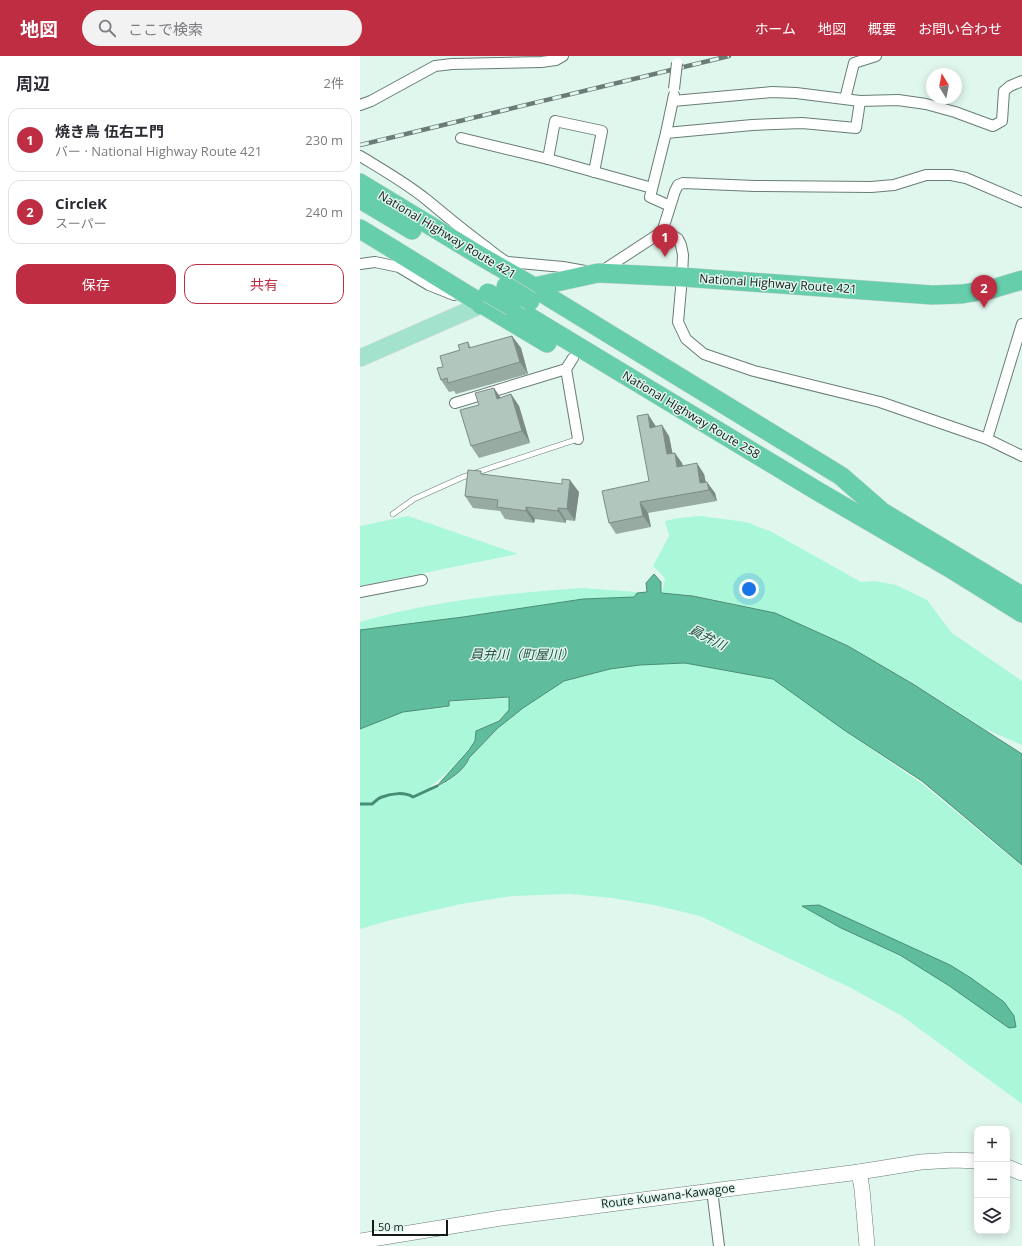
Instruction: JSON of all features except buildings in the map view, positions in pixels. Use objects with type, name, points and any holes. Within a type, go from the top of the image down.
[{"type":"highway","name":"National Highway Route 421","points":[[360,183],[482,258],[532,294]]},
{"type":"highway","name":"National Highway Route 258","points":[[360,199],[506,286],[532,294],[670,386],[1022,596]]},
{"type":"highway","name":"National Highway Route 258","points":[[360,216],[485,299],[511,306],[819,492],[948,567],[1022,613]]},
{"type":"highway","points":[[360,229],[457,288],[485,299],[570,364],[776,480],[819,492]]},
{"type":"highway","name":"National Highway Route 421","points":[[485,299],[532,294],[598,273],[682,277],[932,295],[962,294],[992,289],[1022,280]]},
{"type":"main road","points":[[360,358],[485,299]]},
{"type":"main road","name":"Route Kuwana-Kawagoe","points":[[360,1241],[501,1218],[712,1190],[927,1162],[954,1160],[974,1161]]},
{"type":"main road","points":[[1010,1168],[1022,1173]]},
{"type":"main road","points":[[859,1172],[867,1246]]},
{"type":"street","points":[[360,105],[371,101],[435,66],[452,64],[541,62],[556,60],[564,56]]},
{"type":"street","points":[[845,99],[854,62],[876,56]]},
{"type":"street","points":[[670,206],[650,197],[673,101],[677,60]]},
{"type":"street","points":[[673,101],[772,92],[796,92],[860,101],[898,100],[926,104],[955,112],[992,126],[1002,121],[1004,91],[1010,86],[1022,81]]},
{"type":"street","points":[[666,133],[752,125],[802,123],[856,128],[860,101]]},
{"type":"street","points":[[548,159],[554,121],[602,131],[594,172]]},
{"type":"street","points":[[461,138],[548,159],[652,188]]},
{"type":"street","points":[[360,156],[402,182],[427,200],[469,235],[483,244],[499,258],[507,262],[563,267],[598,273],[658,235],[663,229],[675,191],[678,185],[683,183],[755,186],[871,187],[894,185],[926,175],[951,175],[966,178],[1022,202]]},
{"type":"street","points":[[663,229],[678,239],[683,255],[678,322],[686,339],[704,354],[754,371],[880,402],[987,439],[1022,456]]},
{"type":"street","points":[[360,264],[375,262],[399,267],[429,286],[485,299]]},
{"type":"street","points":[[987,439],[1022,324]]},
{"type":"street","points":[[455,403],[570,364],[578,439]]},
{"type":"street","points":[[360,592],[422,580]]},
{"type":"street","points":[[712,1190],[719,1246]]},
{"type":"lane","points":[[392,514],[414,499],[463,477],[578,439]]},
{"type":"shaded area","points":[[408,516],[518,554],[360,586],[360,526]]},
{"type":"shaded area","points":[[701,516],[746,522],[772,532],[861,582],[875,581],[896,585],[927,600],[952,633],[1022,681],[1022,745],[983,728],[913,683],[849,646],[775,613],[693,595],[662,593],[665,578],[653,566],[669,536],[665,521]]},
{"type":"shaded area","points":[[582,588],[637,592],[634,597],[582,599],[463,617],[360,630],[360,622],[442,603],[526,592]]},
{"type":"shaded area","points":[[685,663],[773,679],[921,783],[1022,866],[1022,1104],[902,1016],[851,988],[700,916],[654,905],[612,898],[570,894],[512,896],[461,904],[391,920],[360,929],[360,729],[403,712],[449,707],[449,702],[509,698],[509,710],[498,720],[476,731],[475,742],[449,771],[430,787],[435,787],[447,782],[459,773],[468,763],[470,758],[498,729],[523,708],[564,681],[610,669],[639,665]]},
{"type":"water","points":[[654,574],[661,582],[661,593],[693,596],[775,613],[848,646],[913,684],[1022,754],[1022,865],[922,781],[844,730],[773,679],[685,663],[640,665],[610,669],[564,681],[523,708],[498,728],[469,758],[460,771],[437,786],[469,750],[475,741],[476,731],[499,721],[509,710],[509,697],[449,701],[449,706],[403,712],[360,729],[360,630],[463,617],[583,599],[634,597],[637,593],[647,592],[646,583]]},
{"type":"water","points":[[819,905],[950,965],[971,978],[1004,1002],[1014,1016],[1016,1027],[1009,1028],[948,985],[900,955],[841,928],[802,906]]},
{"type":"waterway","points":[[360,804],[372,804],[378,799],[394,794],[406,794],[413,797],[437,786]]},
{"type":"railway","points":[[360,145],[729,56]]},
{"type":"place","name":"焼き鳥 伍右エ門","points":[[665,257]]},
{"type":"place","name":"CircleK","points":[[984,308]]},
{"type":"water label","name":"員弁川","points":[[708,637]]},
{"type":"water label","name":"員弁川（町屋川）","points":[[522,654]]}]
